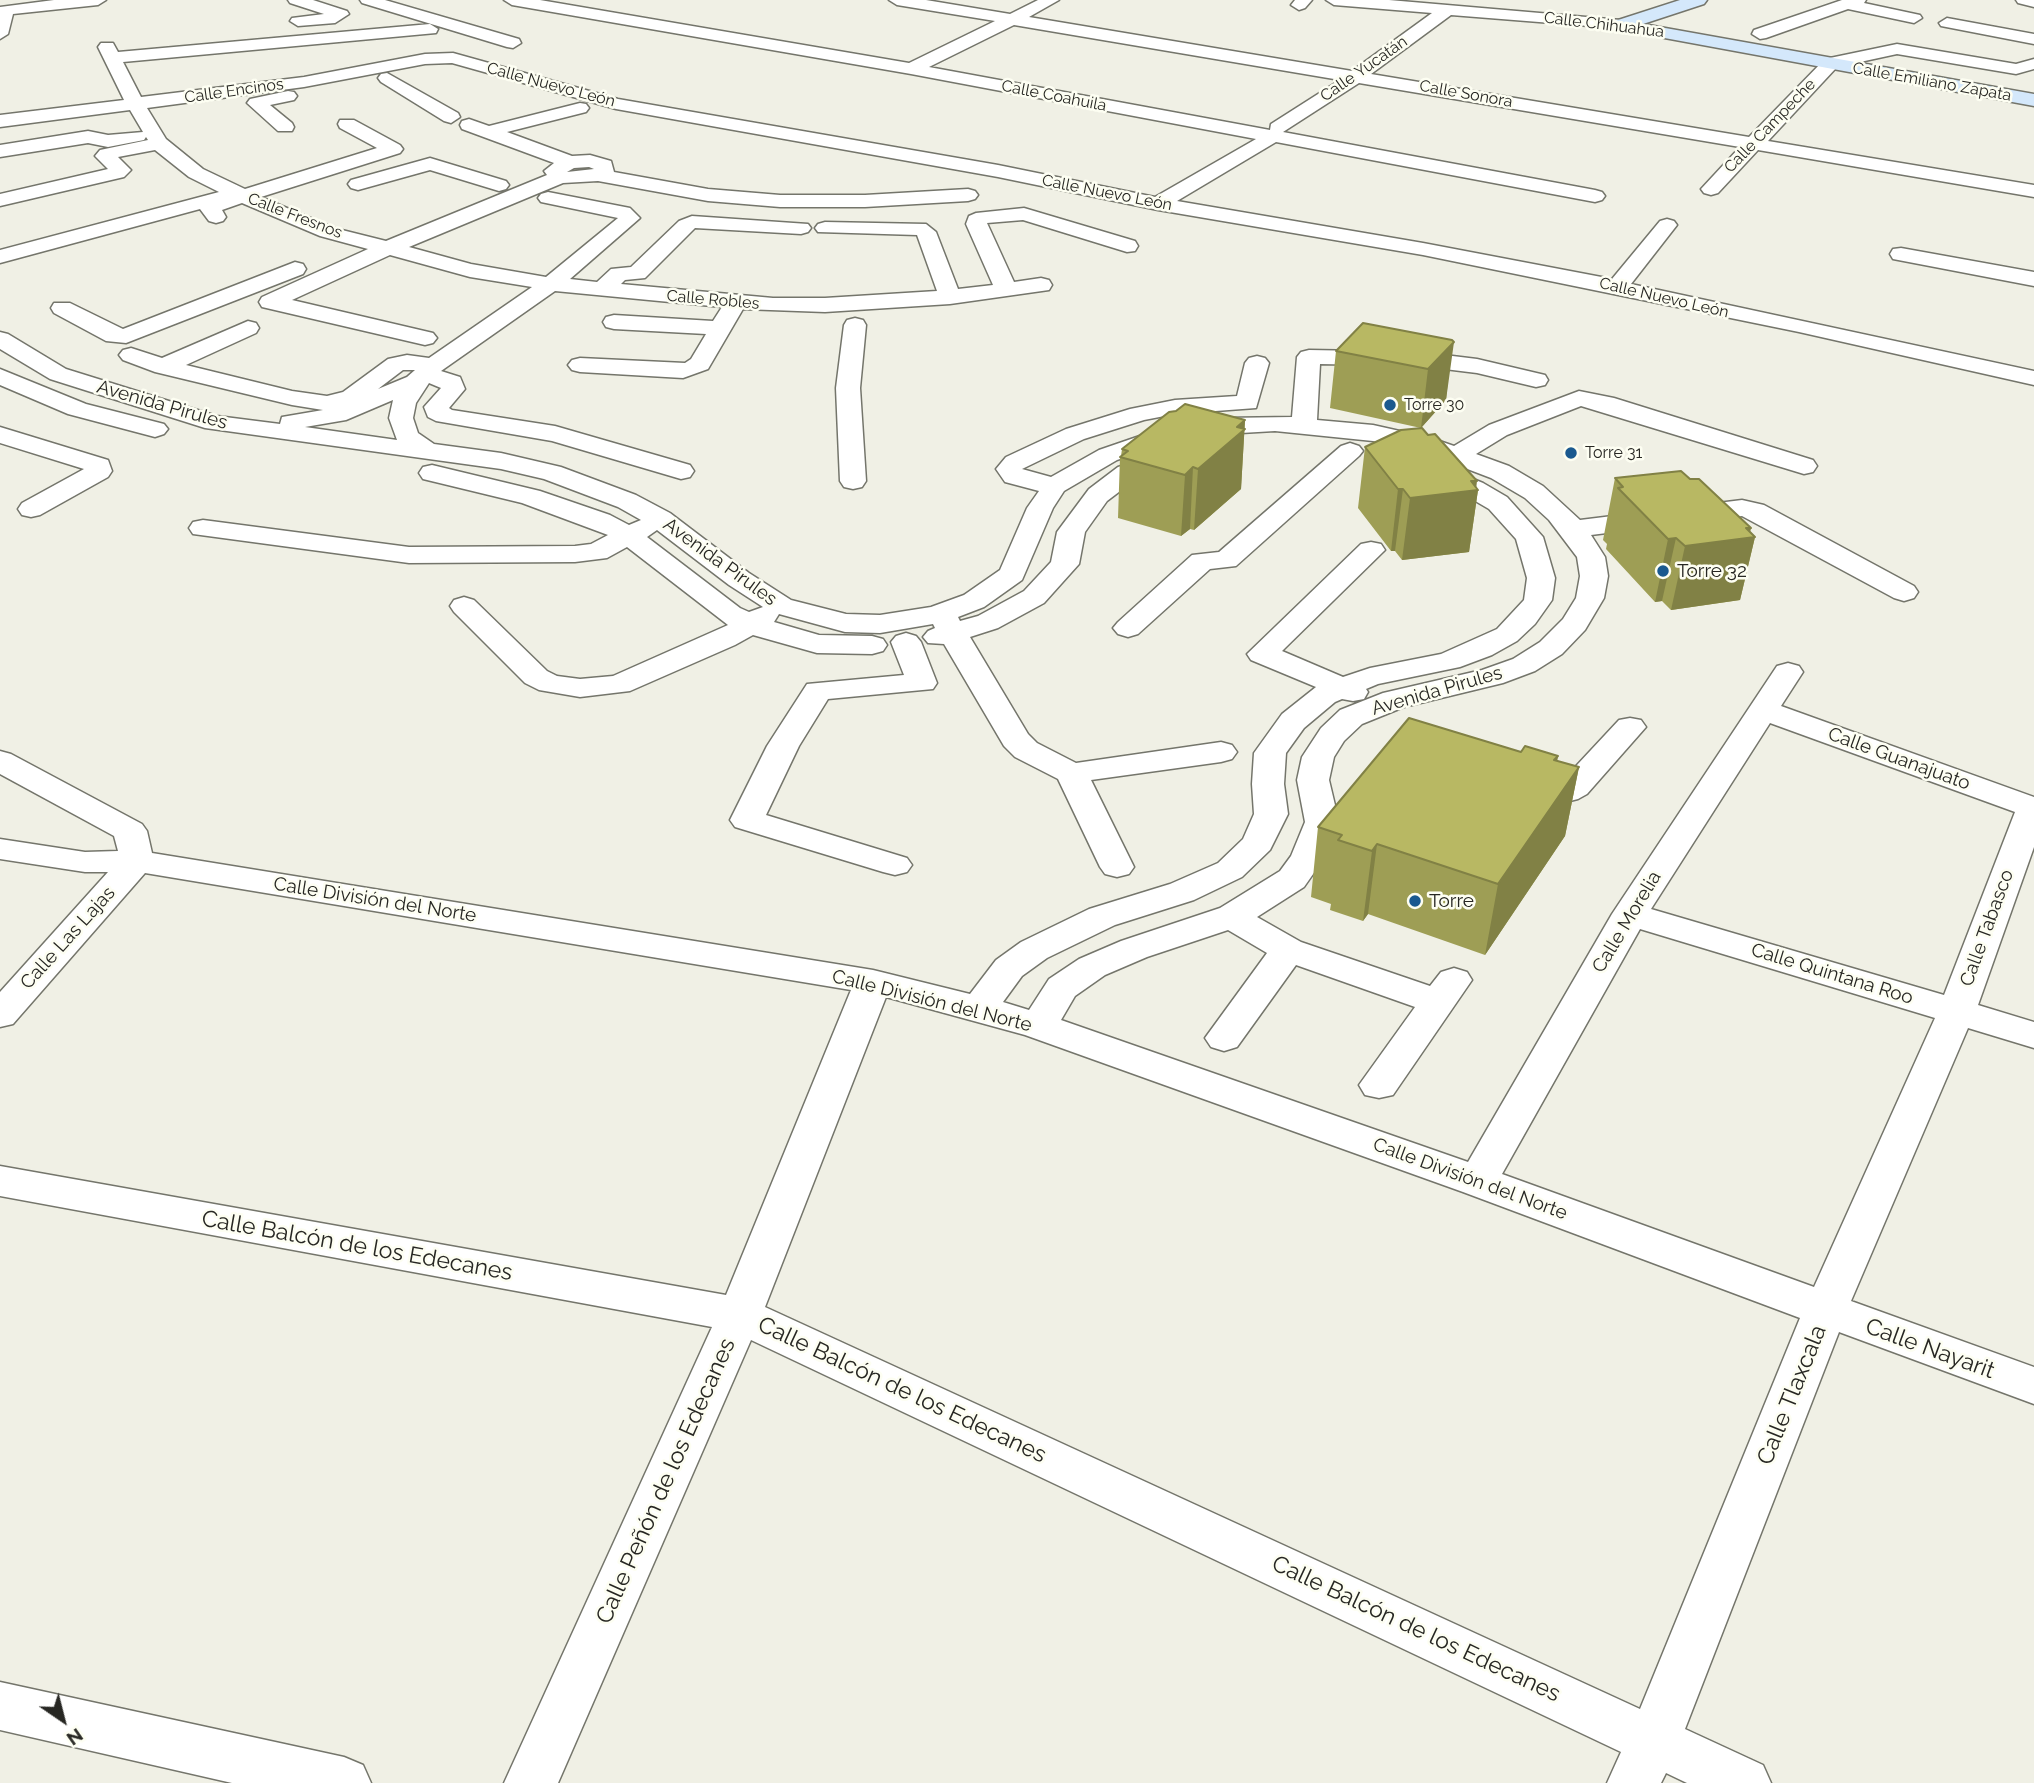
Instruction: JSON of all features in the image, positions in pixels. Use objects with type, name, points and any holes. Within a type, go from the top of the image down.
[{"type":"street","points":[[0,34],[6,10],[97,0]]},
{"type":"street","points":[[287,22],[335,18],[341,14],[296,0]]},
{"type":"street","points":[[351,73],[365,81],[387,78],[457,65],[513,43],[368,0]]},
{"type":"street","name":"Calle Coahuila","points":[[512,0],[594,22],[621,11],[911,69],[1275,132],[1595,195]]},
{"type":"street","name":"Calle Sonora","points":[[897,0],[2034,191]]},
{"type":"street","points":[[911,69],[1051,0]]},
{"type":"street","name":"Calle Chihuahua","points":[[1334,0],[1621,25],[1830,63]]},
{"type":"street","points":[[1621,25],[1698,0]]},
{"type":"street","points":[[2024,0],[2034,2]]},
{"type":"street","points":[[1760,34],[1852,2],[1914,18]]},
{"type":"street","name":"Calle Yucatán","points":[[1158,204],[1275,132],[1449,9]]},
{"type":"street","points":[[1947,23],[2034,39]]},
{"type":"street","points":[[1783,26],[1818,34]]},
{"type":"street","points":[[109,51],[430,29]]},
{"type":"street","points":[[109,51],[141,38]]},
{"type":"street","points":[[1830,63],[1897,49],[2006,68],[2034,64]]},
{"type":"street","name":"Calle Fresnos","points":[[109,51],[136,105],[157,138],[196,173],[327,232],[470,270],[551,284]]},
{"type":"street","name":"Calle Encinos","points":[[0,121],[325,78],[432,58],[453,58],[457,65]]},
{"type":"street","name":"Calle Emiliano Zapata","points":[[1830,63],[2034,100]]},
{"type":"street","name":"Calle Campeche","points":[[1711,189],[1830,63]]},
{"type":"street","name":"Calle Nuevo León","points":[[457,65],[616,104],[951,163],[1158,204],[1423,249],[1617,287],[2034,378]]},
{"type":"street","points":[[285,127],[256,103],[334,87],[325,78]]},
{"type":"street","points":[[387,78],[469,125],[566,170]]},
{"type":"street","points":[[0,109],[82,100]]},
{"type":"street","points":[[469,125],[580,108]]},
{"type":"street","points":[[86,254],[216,217],[209,211],[393,149],[346,124]]},
{"type":"street","points":[[0,151],[88,137],[113,141],[157,138]]},
{"type":"street","points":[[0,200],[117,173],[121,170],[105,156],[107,154],[157,138]]},
{"type":"street","points":[[911,156],[929,144]]},
{"type":"street","points":[[951,163],[977,148]]},
{"type":"street","points":[[598,169],[621,157]]},
{"type":"street","points":[[334,191],[430,164],[499,185]]},
{"type":"street","points":[[425,338],[270,302],[566,170],[598,169],[709,195],[780,201],[865,201],[968,195]]},
{"type":"street","points":[[0,257],[247,198],[307,195]]},
{"type":"street","points":[[214,423],[304,422],[337,415],[425,374],[551,284],[630,218],[623,212],[548,198]]},
{"type":"street","points":[[1007,290],[976,224],[976,220],[983,217],[1024,214],[1127,246]]},
{"type":"street","points":[[601,289],[619,274],[637,273],[692,222],[801,228]]},
{"type":"street","points":[[1617,287],[1667,225]]},
{"type":"street","points":[[825,228],[919,228],[926,232],[950,297]]},
{"type":"street","points":[[62,308],[114,336],[126,336],[363,241]]},
{"type":"street","points":[[1900,254],[2034,279]]},
{"type":"street","name":"Calle Robles","points":[[551,284],[735,303],[825,305],[950,297],[1041,285]]},
{"type":"street","points":[[580,365],[683,371],[693,369],[700,365],[735,303]]},
{"type":"street","points":[[773,304],[767,319],[779,324],[867,325],[848,387],[853,481]]},
{"type":"street","name":"Calle Nuevo León","points":[[1749,317],[1793,332],[2034,388]]},
{"type":"street","points":[[614,322],[720,328]]},
{"type":"street","points":[[163,367],[248,328]]},
{"type":"street","name":"Avenida Pirules","points":[[0,338],[58,374],[214,423],[501,461],[552,473],[627,500],[660,519],[739,579],[780,606],[845,623],[946,624],[1012,573],[1040,508],[1055,485],[1108,455],[1166,435],[1224,426],[1304,424],[1373,433],[1411,451],[1497,503],[1515,520],[1529,537],[1541,578],[1538,600],[1525,618],[1507,635],[1482,649],[1448,662],[1370,677],[1324,695],[1293,720],[1270,753],[1270,814],[1258,843],[1230,870],[1182,892],[1102,916],[1034,950],[1009,968],[979,1008]]},
{"type":"street","points":[[131,355],[163,367],[292,398],[327,403],[351,398],[396,364],[407,362],[425,374],[451,382],[453,388],[436,407],[437,412],[445,416],[555,434],[681,471]]},
{"type":"street","points":[[1304,424],[1309,357],[1420,359],[1477,366],[1536,380]]},
{"type":"street","points":[[1247,402],[1257,363]]},
{"type":"street","points":[[425,374],[404,403],[401,418],[407,436],[428,452]]},
{"type":"street","name":"Avenida Pirules","points":[[0,376],[77,409],[183,436],[411,469],[531,497],[589,517],[628,535],[748,624],[817,643],[863,645],[906,642],[946,624],[1018,608],[1042,590],[1065,564],[1072,532],[1087,506],[1098,495],[1127,473],[1223,445],[1287,442],[1350,451],[1411,451],[1457,455],[1500,472],[1534,492],[1573,529],[1591,557],[1594,576],[1590,598],[1575,624],[1551,648],[1524,665],[1492,677],[1378,705],[1351,717],[1332,735],[1318,757],[1312,780],[1322,822],[1308,857],[1292,879],[1233,916],[1134,948],[1093,967],[1062,988],[1038,1026]]},
{"type":"street","points":[[9,410],[42,394]]},
{"type":"street","points":[[1457,455],[1498,430],[1579,398],[1605,402],[1804,466]]},
{"type":"street","points":[[1055,485],[1014,476],[1009,469],[1015,462],[1074,434],[1139,414],[1175,407],[1286,400]]},
{"type":"street","points":[[0,435],[99,465],[99,471],[32,509]]},
{"type":"street","points":[[1128,628],[1202,561],[1227,560],[1350,451]]},
{"type":"street","points":[[1573,529],[1742,508],[1754,511],[1904,592]]},
{"type":"street","points":[[203,528],[409,555],[588,554],[606,548],[660,519]]},
{"type":"street","points":[[1371,550],[1262,654],[1344,687],[1418,727]]},
{"type":"street","points":[[464,606],[536,677],[550,684],[580,688],[619,685],[675,662],[780,606]]},
{"type":"street","points":[[946,624],[1014,739],[1026,750],[1070,773],[1221,752]]},
{"type":"street","points":[[895,865],[747,820],[782,746],[818,691],[922,683],[906,642]]},
{"type":"street","name":"Calle Morelia","points":[[1478,1181],[1630,914],[1788,672]]},
{"type":"street","name":"Calle Guanajuato","points":[[1763,710],[2032,817]]},
{"type":"street","points":[[1503,772],[1552,790],[1566,792],[1575,787],[1630,727]]},
{"type":"street","points":[[0,761],[130,831],[137,861]]},
{"type":"street","points":[[1070,773],[1117,867]]},
{"type":"street","name":"Calle Tabasco","points":[[1957,1011],[2032,817]]},
{"type":"street","name":"Calle División del Norte","points":[[0,849],[85,862],[137,861],[873,982],[979,1008],[1038,1026],[1478,1181],[1825,1311]]},
{"type":"street","name":"Calle Las Lajas","points":[[0,1015],[137,861]]},
{"type":"street","name":"Calle Quintana Roo","points":[[1630,914],[2034,1035]]},
{"type":"street","points":[[1102,916],[1134,948]]},
{"type":"street","points":[[1233,916],[1252,930],[1289,950],[1446,991],[1379,1085]]},
{"type":"street","points":[[1224,1038],[1289,950]]},
{"type":"street","name":"Calle Peñón de los Edecanes","points":[[531,1783],[740,1315],[873,982]]},
{"type":"street","name":"Calle Tlaxcala","points":[[1634,1783],[1654,1740],[1825,1311],[1957,1011]]},
{"type":"street","name":"Calle Balcón de los Edecanes","points":[[0,1181],[740,1315],[1745,1783]]},
{"type":"street","name":"Calle Nayarit","points":[[1825,1311],[2034,1386]]},
{"type":"street","points":[[0,1706],[344,1783]]},
{"type":"building","points":[[1363,323],[1454,342],[1428,369],[1336,351]]},
{"type":"building","points":[[1185,404],[1245,420],[1237,427],[1245,429],[1198,469],[1193,467],[1185,475],[1120,457],[1128,451],[1122,449],[1169,412],[1176,411]]},
{"type":"building","points":[[1422,428],[1428,435],[1435,434],[1477,481],[1471,481],[1478,490],[1410,498],[1403,489],[1398,489],[1365,447],[1401,430]]},
{"type":"building","points":[[1681,471],[1690,479],[1699,479],[1751,528],[1746,528],[1755,537],[1685,546],[1676,538],[1668,539],[1618,488],[1623,487],[1615,478]]},
{"type":"building","points":[[1409,718],[1521,752],[1525,746],[1558,756],[1554,760],[1579,767],[1498,884],[1377,844],[1372,851],[1338,840],[1342,835],[1318,827]]},
{"type":"place","name":"Torre 30","points":[[1390,405]]},
{"type":"place","name":"Torre 31","points":[[1571,453]]},
{"type":"place","name":"Torre 32","points":[[1663,571]]},
{"type":"place","name":"Torre","points":[[1415,901]]}]
